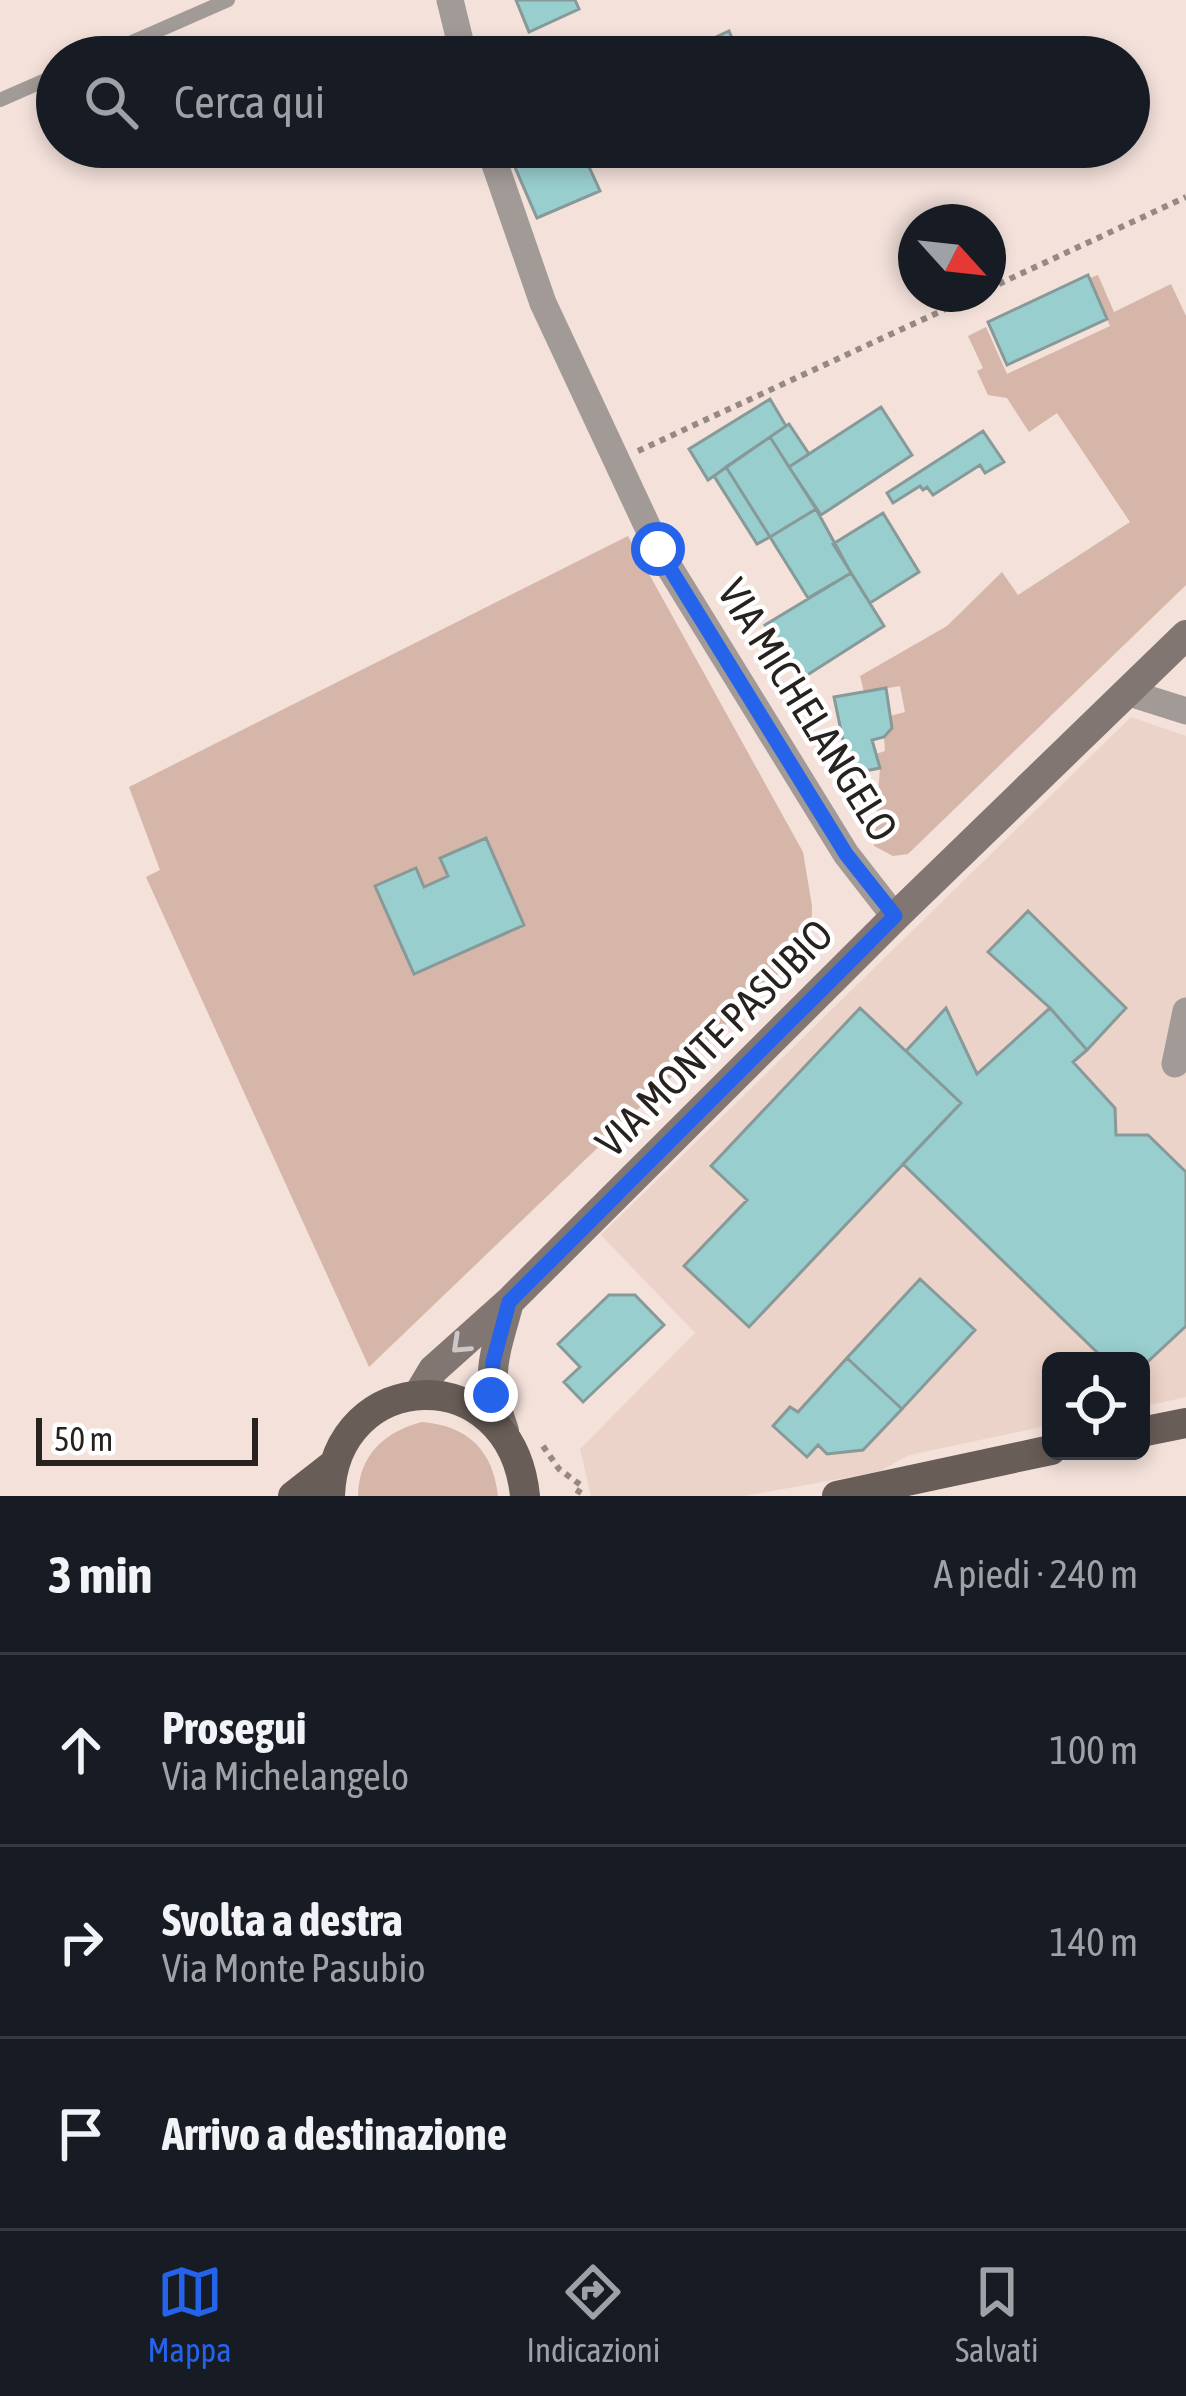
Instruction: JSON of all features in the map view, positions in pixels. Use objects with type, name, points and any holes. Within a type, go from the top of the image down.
[{"type":"main road","name":"VIA MONTE PASUBIO","points":[[418,1395],[433,1370],[509,1302],[895,916],[1186,634]]},
{"type":"main road","points":[[509,1302],[493,1362],[491,1395],[524,1483],[555,1496]]},
{"type":"main road","points":[[330,1496],[334,1464],[346,1438],[390,1402],[418,1395],[450,1397],[480,1410],[504,1431]]},
{"type":"main road","points":[[1150,1430],[1186,1423]]},
{"type":"main road","points":[[836,1496],[1042,1452]]},
{"type":"main road","points":[[293,1496],[334,1464]]},
{"type":"street","points":[[450,0],[459,36]]},
{"type":"street","name":"VIA MICHELANGELO","points":[[496,168],[543,303],[658,549],[846,854],[895,916]]},
{"type":"street","points":[[1126,692],[1186,711]]},
{"type":"street","points":[[1175,1064],[1186,1011]]},
{"type":"lane","points":[[146,36],[228,0]]},
{"type":"lane","points":[[0,100],[36,84]]},
{"type":"path","points":[[1006,281],[1186,197]]},
{"type":"path","points":[[617,461],[939,312]]},
{"type":"shaded area","points":[[1098,275],[1114,312],[1171,284],[1186,316],[1186,585],[908,854],[893,856],[874,846],[880,768],[876,754],[885,751],[884,737],[892,728],[890,716],[905,712],[900,686],[864,692],[860,676],[947,626],[1002,572],[1018,595],[1130,522],[1057,413],[1029,432],[1007,398],[988,395],[977,371],[983,368],[968,336],[986,327],[1007,374],[1110,326],[1090,278]]},
{"type":"shaded area","points":[[628,536],[803,852],[812,906],[811,943],[369,1367],[146,877],[160,870],[129,787]],"holes":[[[485,838],[524,925],[414,973],[376,885],[415,868],[424,887],[448,876],[440,858]]]},
{"type":"shaded area","points":[[1131,717],[1186,736],[1186,1397],[1150,1405],[1150,1352],[1042,1352],[1042,1427],[909,1455],[878,1472],[744,1496],[591,1496],[580,1449],[695,1333],[601,1235]]},
{"type":"shaded area","points":[[422,1422],[453,1429],[475,1443],[490,1466],[498,1496],[358,1496],[363,1469],[376,1447],[396,1432]]},
{"type":"building","points":[[516,0],[575,0],[579,9],[529,32]]},
{"type":"building","points":[[515,168],[590,168],[600,191],[537,218]]},
{"type":"building","points":[[1088,275],[1107,319],[1007,365],[988,322]]},
{"type":"building","points":[[770,399],[786,426],[708,480],[689,449]]},
{"type":"building","points":[[881,407],[912,455],[821,515],[789,467]]},
{"type":"building","points":[[789,424],[809,454],[789,467],[770,437]]},
{"type":"building","points":[[983,431],[1004,462],[985,473],[980,465],[933,495],[920,486],[893,503],[887,493]]},
{"type":"building","points":[[770,437],[816,509],[770,537],[726,467]]},
{"type":"building","points":[[726,467],[770,537],[757,544],[714,476]]},
{"type":"building","points":[[816,509],[851,573],[808,598],[770,537]]},
{"type":"building","points":[[883,513],[919,572],[870,603],[833,544]]},
{"type":"building","points":[[851,573],[884,626],[801,679],[765,625]]},
{"type":"building","points":[[886,688],[892,728],[884,737],[872,740],[880,768],[850,774],[834,697]]},
{"type":"building","points":[[486,838],[524,925],[414,974],[375,886],[416,868],[424,887],[448,876],[440,858]]},
{"type":"building","points":[[1028,911],[1126,1008],[1087,1050],[1050,1008],[988,952]]},
{"type":"building","points":[[860,1008],[961,1103],[749,1327],[684,1266],[747,1200],[711,1166]]},
{"type":"building","points":[[946,1008],[977,1074],[1050,1008],[1087,1050],[1073,1062],[1115,1108],[1116,1135],[1148,1135],[1186,1172],[1186,1326],[1150,1360],[1150,1352],[1097,1352],[903,1164],[961,1103],[906,1051]]},
{"type":"building","points":[[920,1279],[975,1330],[902,1409],[847,1358]]},
{"type":"building","points":[[609,1295],[635,1295],[664,1325],[583,1402],[564,1382],[580,1367],[558,1344]]},
{"type":"building","points":[[847,1358],[902,1409],[863,1450],[827,1454],[818,1445],[807,1457],[773,1426],[790,1407],[798,1412]]},
{"type":"route","points":[[491,1395],[493,1362],[509,1302],[895,916],[846,854],[658,549]]}]
